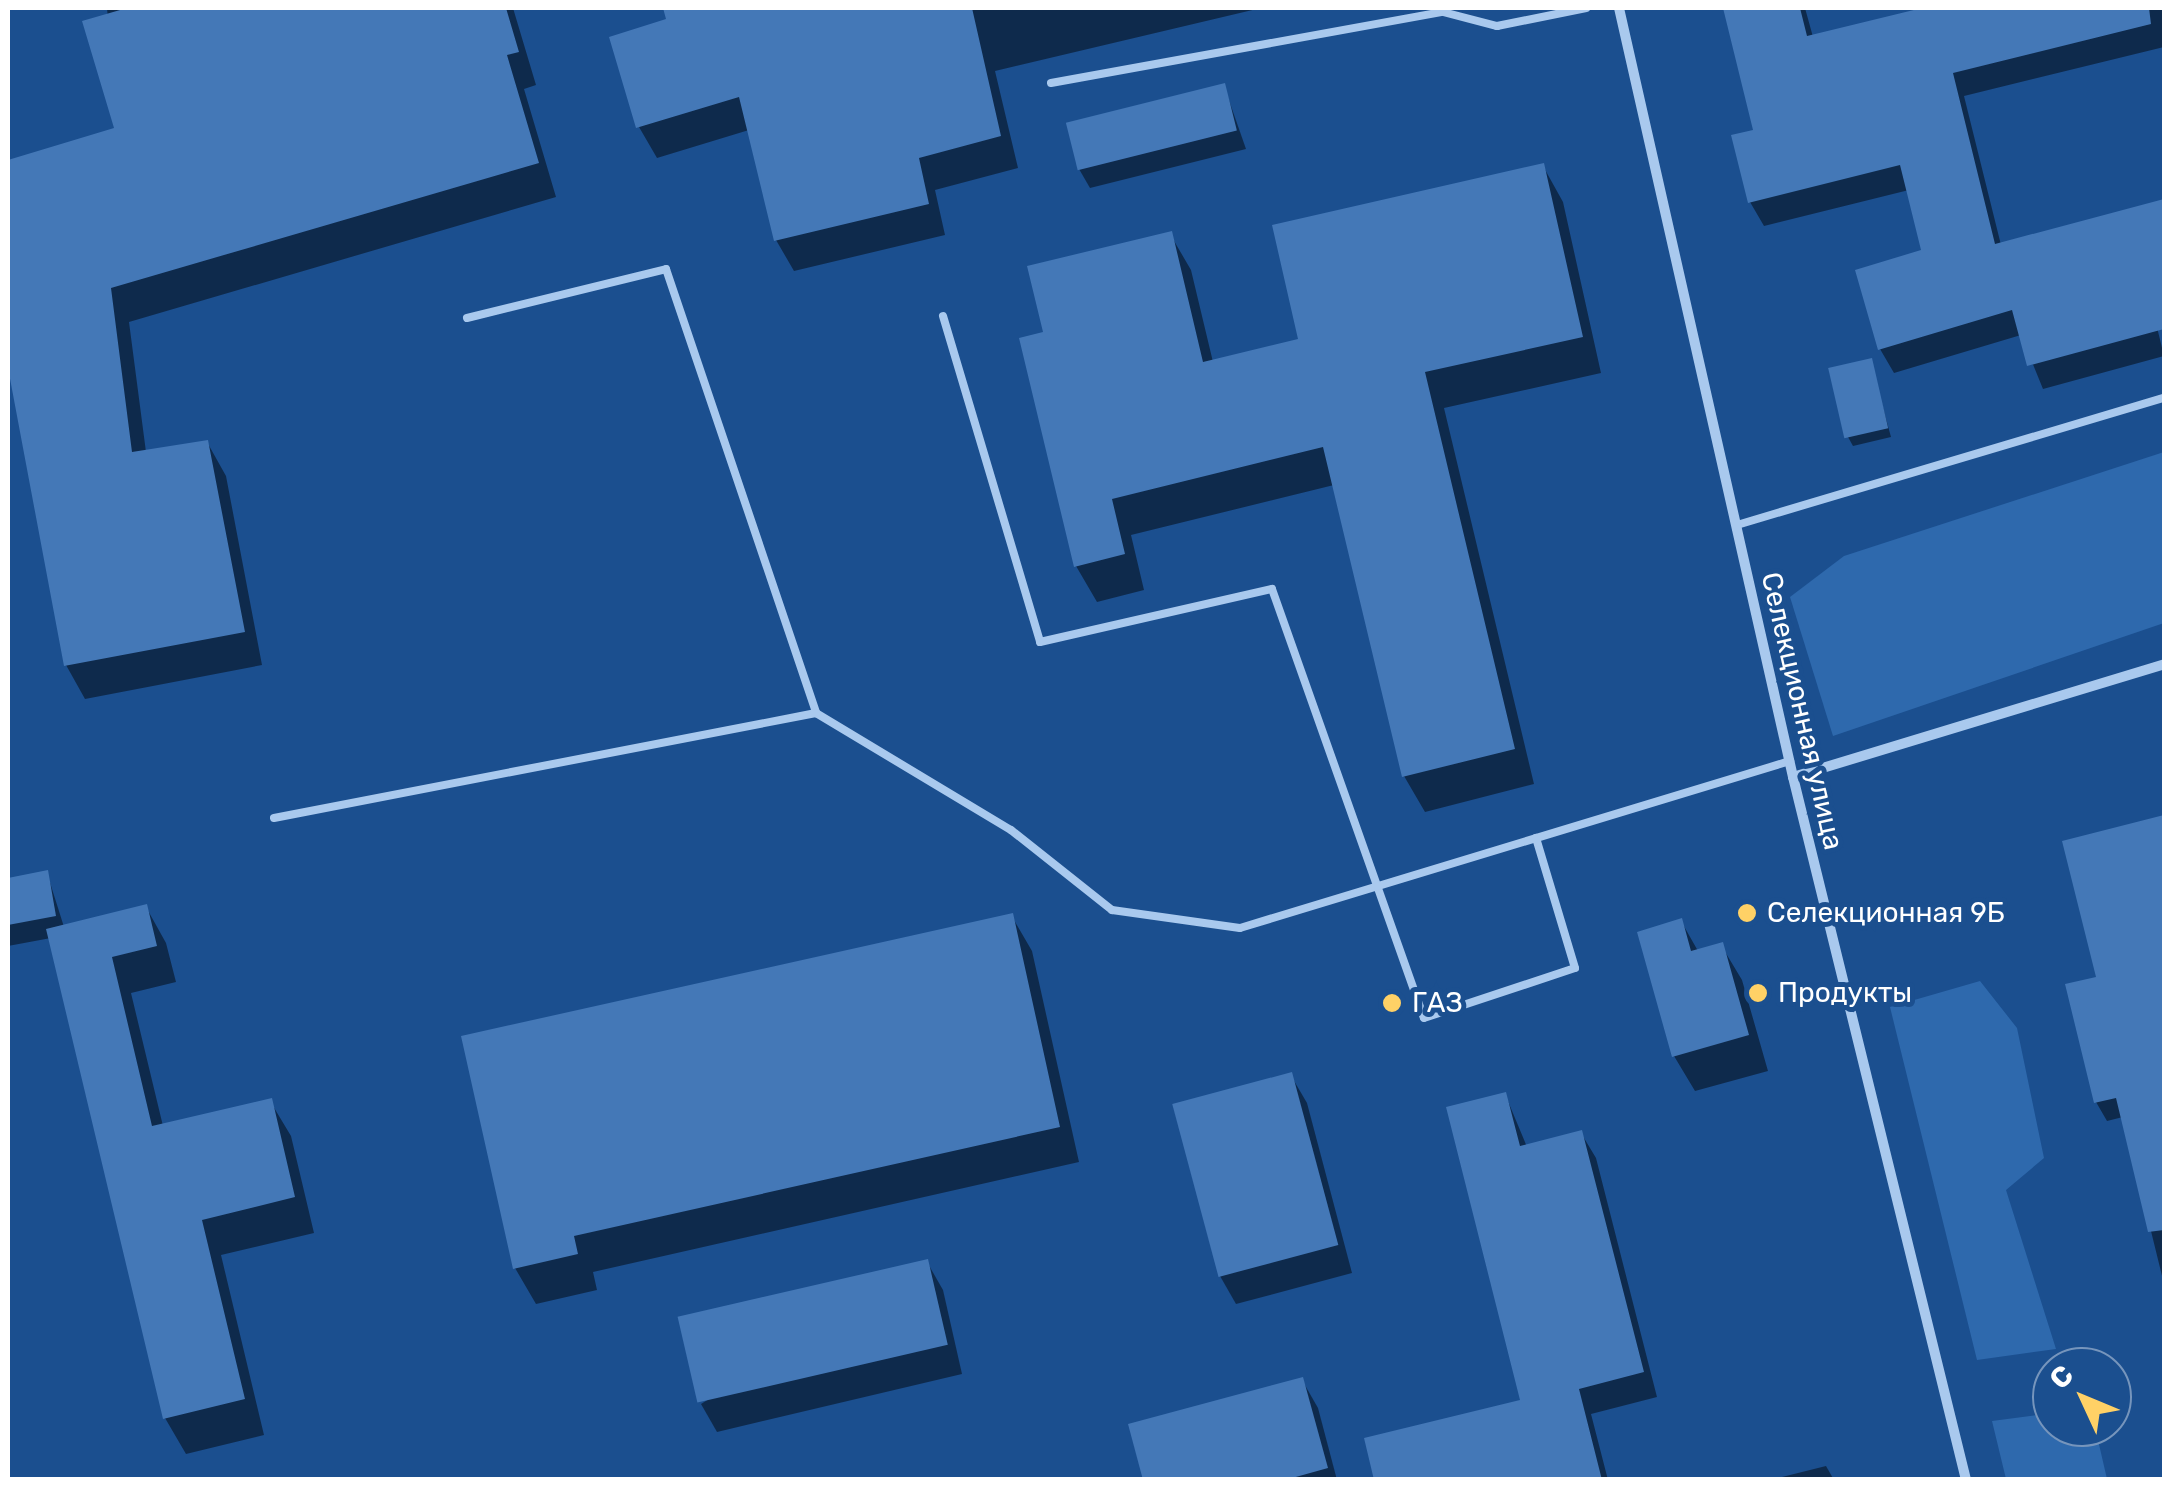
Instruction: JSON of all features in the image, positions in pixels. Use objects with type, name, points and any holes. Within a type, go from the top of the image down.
[{"type":"street","name":"Селекционная улица","points":[[1619,8],[1793,777],[1966,1480]]},
{"type":"street","points":[[1793,777],[2164,664]]},
{"type":"lane","points":[[1051,83],[1442,12],[1497,26],[1586,8]]},
{"type":"lane","points":[[468,318],[666,269],[816,713],[1011,830],[1112,910],[1240,928],[1790,762]]},
{"type":"lane","points":[[943,316],[1040,642],[1272,589],[1382,885],[1424,1018],[1575,968],[1536,838]]},
{"type":"lane","points":[[1737,525],[2164,398]]},
{"type":"lane","points":[[274,818],[816,713]]},
{"type":"shaded area","points":[[2164,452],[2164,623],[1833,736],[1790,597],[1844,556]]},
{"type":"shaded area","points":[[1980,981],[2017,1028],[2044,1158],[2006,1190],[2055,1347],[2032,1347],[2032,1352],[1977,1360],[1890,1007]]},
{"type":"shaded area","points":[[2032,1416],[2032,1447],[2100,1447],[2107,1479],[2006,1479],[1992,1421]]},
{"type":"building","points":[[127,8],[506,8],[519,52],[507,55],[539,163],[111,288],[132,452],[208,440],[245,632],[64,666],[8,368],[8,160],[114,128],[82,21]]},
{"type":"building","points":[[663,8],[972,8],[1001,136],[919,158],[929,204],[774,241],[739,97],[636,128],[609,37],[666,19]]},
{"type":"building","points":[[1723,8],[1800,8],[1807,36],[1922,8],[2149,8],[2151,24],[1953,73],[1995,244],[2164,199],[2164,329],[2027,366],[2012,310],[1878,350],[1855,270],[1921,250],[1900,165],[1748,203],[1731,135],[1753,130]]},
{"type":"building","points":[[1225,83],[1237,131],[1078,170],[1066,123]]},
{"type":"building","points":[[1544,163],[1583,337],[1425,372],[1515,749],[1402,777],[1323,447],[1112,499],[1125,554],[1074,567],[1019,338],[1043,332],[1027,266],[1172,231],[1203,362],[1298,339],[1272,225]]},
{"type":"building","points":[[1872,358],[1888,428],[1844,438],[1828,368]]},
{"type":"building","points":[[2164,815],[2164,1230],[2148,1232],[2116,1098],[2094,1103],[2065,984],[2096,977],[2062,841]]},
{"type":"building","points":[[48,870],[56,916],[8,925],[8,878]]},
{"type":"building","points":[[147,904],[157,946],[112,957],[152,1126],[272,1098],[295,1197],[202,1220],[245,1399],[163,1419],[46,929]]},
{"type":"building","points":[[1013,913],[1060,1127],[574,1236],[578,1254],[513,1269],[461,1036]]},
{"type":"building","points":[[1682,918],[1691,951],[1723,942],[1749,1035],[1672,1057],[1637,932]]},
{"type":"building","points":[[1292,1072],[1338,1245],[1219,1277],[1172,1104]]},
{"type":"building","points":[[1506,1092],[1520,1146],[1582,1130],[1644,1372],[1579,1389],[1602,1480],[1374,1480],[1364,1438],[1520,1400],[1446,1107]]},
{"type":"building","points":[[928,1259],[948,1345],[697,1403],[678,1317]]},
{"type":"building","points":[[1303,1377],[1328,1468],[1285,1480],[1143,1480],[1128,1424]]},
{"type":"place","name":"Селекционная 9Б","points":[[1747,913]]},
{"type":"place","name":"Продукты","points":[[1758,993]]},
{"type":"place","name":"ГАЗ","points":[[1392,1003]]}]
